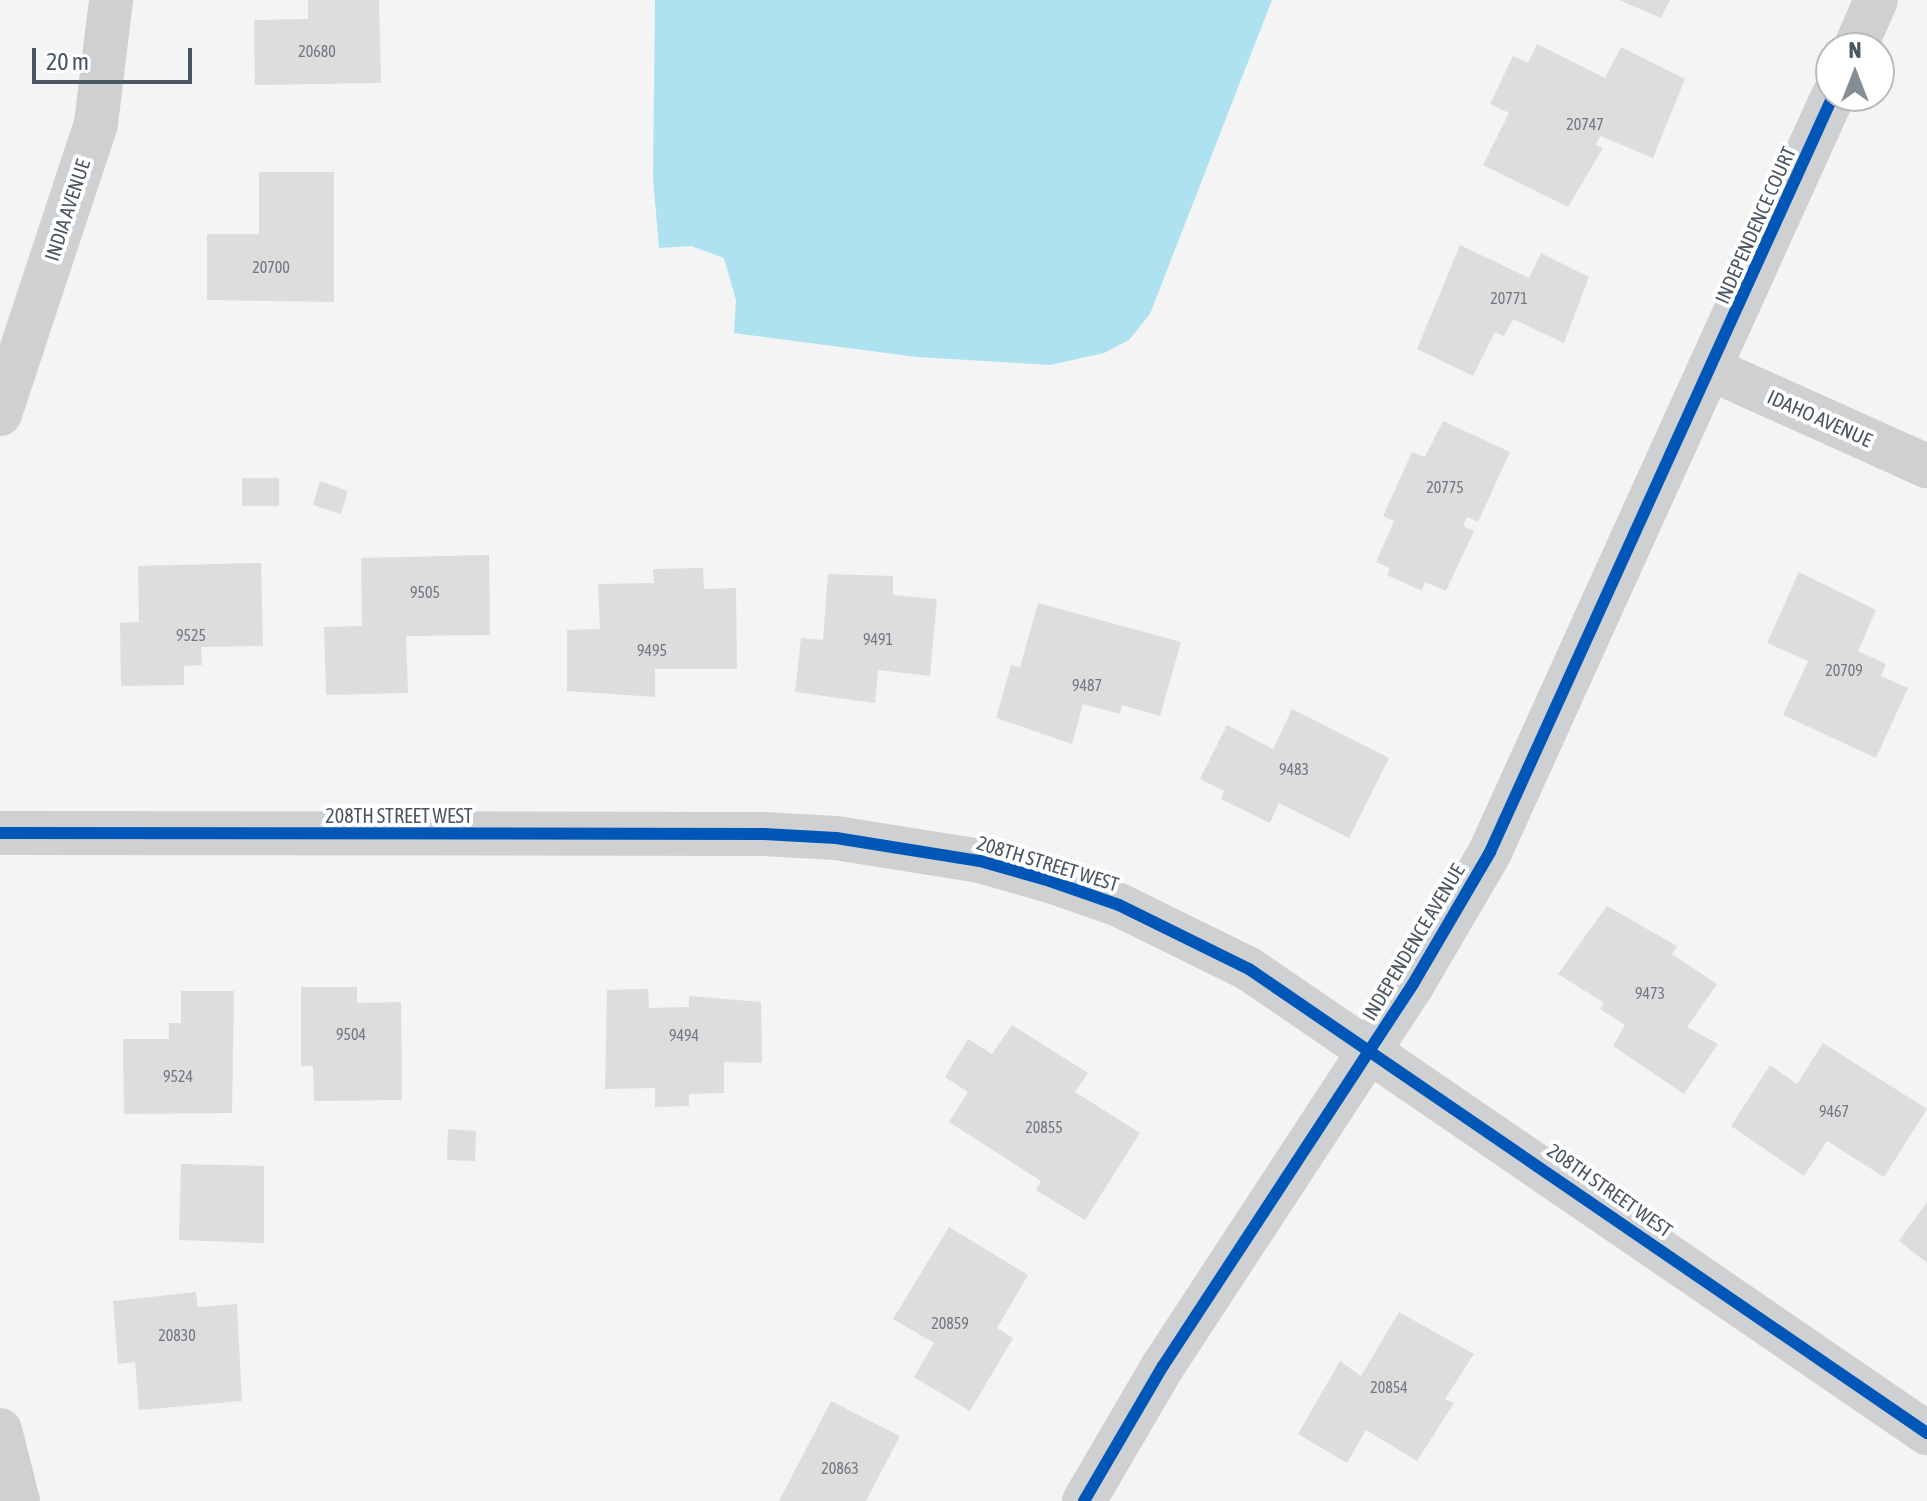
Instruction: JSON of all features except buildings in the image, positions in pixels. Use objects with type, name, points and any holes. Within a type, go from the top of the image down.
[{"type":"street","name":"INDIA AVENUE","points":[[0,414],[96,123],[111,0]]},
{"type":"street","points":[[1862,32],[1876,0]]},
{"type":"street","name":"INDEPENDENCE COURT","points":[[1713,370],[1826,112]]},
{"type":"street","name":"IDAHO AVENUE","points":[[1713,370],[1927,466]]},
{"type":"street","name":"INDEPENDENCE AVENUE","points":[[1084,1501],[1163,1366],[1371,1049],[1490,852],[1713,370]]},
{"type":"street","name":"208TH STREET WEST","points":[[0,833],[764,834],[851,840],[980,861],[1119,905],[1249,969],[1371,1049],[1927,1433]]},
{"type":"street","points":[[0,1430],[18,1501]]},
{"type":"water","points":[[655,0],[1272,0],[1150,314],[1129,340],[1104,353],[1050,365],[917,357],[734,333],[736,300],[724,258],[691,246],[659,248],[653,178]]},
{"type":"cycle path","points":[[1084,1501],[1163,1366],[1413,984],[1490,852],[1826,112]]},
{"type":"cycle path","points":[[0,833],[764,834],[836,838],[980,861],[1050,881],[1119,905],[1249,969],[1927,1433]]}]
